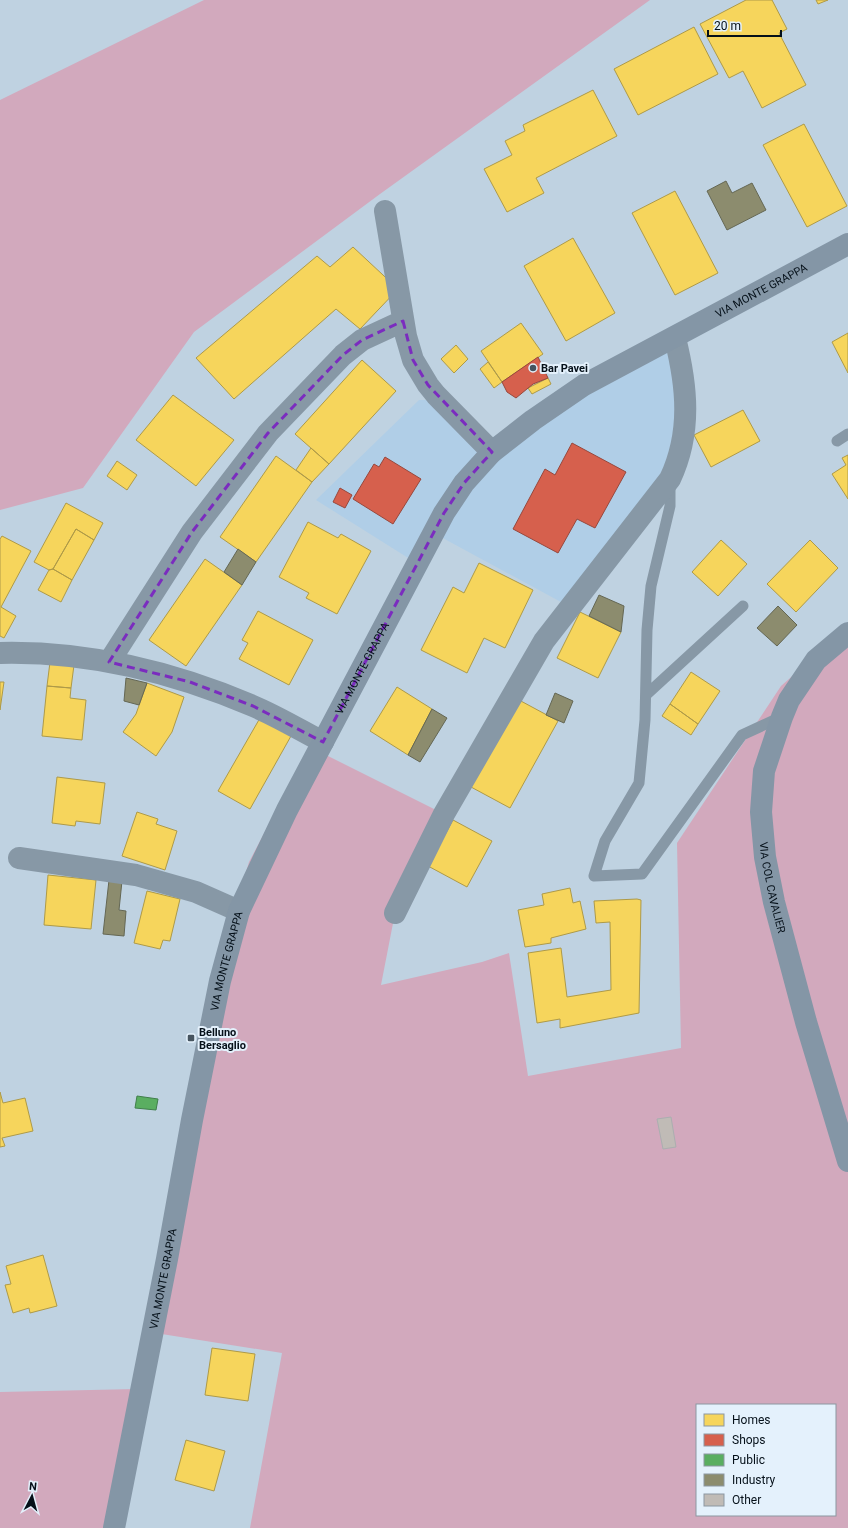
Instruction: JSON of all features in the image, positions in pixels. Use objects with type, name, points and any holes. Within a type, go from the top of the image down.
[{"type":"street","points":[[385,210],[403,321],[413,360],[428,385],[492,452]]},
{"type":"street","name":"VIA MONTE GRAPPA","points":[[114,1528],[167,1259],[195,1105],[220,982],[239,910],[286,810],[444,513],[464,483],[492,452],[533,420],[584,385],[675,338],[848,244]]},
{"type":"street","points":[[109,662],[192,532],[268,433],[343,355],[362,340],[403,321]]},
{"type":"street","points":[[395,913],[444,814],[544,641],[670,478],[681,451],[686,424],[684,379],[675,338]]},
{"type":"street","name":"VIA COL CAVALIER","points":[[848,633],[816,660],[793,694],[782,717],[764,771],[762,812],[765,857],[774,902],[796,984],[848,1161]]},
{"type":"street","points":[[0,653],[34,652],[109,662],[190,682],[253,706],[323,742]]},
{"type":"street","points":[[19,858],[136,875],[196,892],[239,910]]},
{"type":"lane","points":[[837,441],[848,434]]},
{"type":"lane","points":[[670,478],[670,506],[651,586],[647,630],[646,720],[639,783],[606,841],[594,876],[642,874],[742,735],[782,717]]},
{"type":"lane","points":[[646,695],[743,606]]},
{"type":"highlighted area","points":[[403,321],[413,360],[428,385],[492,452],[464,483],[444,513],[323,742],[253,706],[190,682],[109,662],[192,532],[268,433],[343,355],[362,340]]},
{"type":"shaded area","points":[[204,0],[650,0],[380,194],[194,332],[83,488],[0,510],[0,100]]},
{"type":"shaded area","points":[[682,328],[688,445],[572,608],[428,530],[413,561],[316,500],[419,400],[447,400],[492,446]]},
{"type":"shaded area","points":[[848,627],[848,1528],[250,1528],[282,1353],[149,1332],[209,994],[249,862],[310,747],[444,814],[395,913],[381,985],[482,962],[509,953],[528,1076],[681,1048],[677,843],[781,686]]},
{"type":"shaded area","points":[[136,1389],[106,1528],[0,1528],[0,1392]]},
{"type":"building: Homes","points":[[746,0],[772,0],[787,29],[779,33],[806,85],[762,108],[743,71],[729,78],[700,24]]},
{"type":"building: Homes","points":[[816,0],[828,0],[818,4]]},
{"type":"building: Homes","points":[[694,27],[718,74],[638,115],[614,69]]},
{"type":"building: Homes","points":[[593,90],[617,136],[536,178],[544,193],[507,212],[484,169],[512,155],[505,141],[525,131],[523,125]]},
{"type":"building: Homes","points":[[804,124],[847,206],[807,227],[763,145]]},
{"type":"building: Homes","points":[[675,191],[718,273],[675,295],[632,213]]},
{"type":"building: Homes","points":[[573,238],[615,313],[566,341],[524,266]]},
{"type":"building: Homes","points":[[353,247],[398,289],[360,329],[336,309],[234,399],[196,358],[317,256],[330,267]]},
{"type":"building: Homes","points":[[521,323],[543,354],[502,382],[481,351]]},
{"type":"building: Homes","points":[[848,333],[848,373],[832,342]]},
{"type":"building: Homes","points":[[456,345],[468,359],[454,373],[441,359]]},
{"type":"building: Homes","points":[[362,360],[396,391],[329,464],[295,434]]},
{"type":"building: Homes","points":[[488,362],[502,382],[494,388],[480,369]]},
{"type":"building: Homes","points":[[548,378],[551,384],[532,394],[528,388]]},
{"type":"building: Homes","points":[[173,395],[234,440],[196,486],[136,440]]},
{"type":"building: Homes","points":[[743,410],[760,441],[711,467],[694,435]]},
{"type":"building: Homes","points":[[311,448],[329,464],[312,482],[296,470]]},
{"type":"building: Homes","points":[[848,455],[848,499],[832,474],[846,465],[842,458]]},
{"type":"building: Homes","points":[[276,456],[312,482],[256,562],[220,537]]},
{"type":"building: Homes","points":[[117,461],[137,475],[127,490],[107,476]]},
{"type":"building: Homes","points":[[66,503],[103,523],[94,540],[76,529],[53,569],[49,570],[34,562]]},
{"type":"building: Homes","points":[[308,522],[338,538],[341,534],[371,551],[337,614],[306,598],[309,593],[279,577]]},
{"type":"building: Homes","points":[[76,529],[94,540],[72,580],[53,569]]},
{"type":"building: Homes","points":[[2,536],[31,551],[1,607],[16,616],[4,638],[0,636],[0,539]]},
{"type":"building: Homes","points":[[721,540],[747,564],[718,596],[692,572]]},
{"type":"building: Homes","points":[[810,540],[838,568],[796,612],[767,584]]},
{"type":"building: Homes","points":[[205,559],[242,585],[186,666],[149,640]]},
{"type":"building: Homes","points":[[479,563],[533,590],[505,648],[484,638],[467,673],[421,650],[453,587],[464,593]]},
{"type":"building: Homes","points":[[53,569],[72,580],[61,602],[38,590],[49,570]]},
{"type":"building: Homes","points":[[258,611],[313,640],[289,685],[239,659],[248,643],[242,640]]},
{"type":"building: Homes","points":[[580,612],[621,632],[598,678],[557,658]]},
{"type":"building: Homes","points":[[50,662],[74,665],[71,688],[47,686]]},
{"type":"building: Homes","points":[[691,672],[720,691],[698,724],[670,704]]},
{"type":"building: Homes","points":[[0,682],[4,682],[0,710]]},
{"type":"building: Homes","points":[[147,683],[184,697],[172,732],[156,756],[123,732],[136,714]]},
{"type":"building: Homes","points":[[47,686],[71,688],[70,698],[86,700],[82,740],[42,736]]},
{"type":"building: Homes","points":[[397,687],[432,709],[408,755],[370,731]]},
{"type":"building: Homes","points":[[519,700],[558,721],[510,808],[471,787]]},
{"type":"building: Homes","points":[[670,704],[698,724],[691,735],[662,716]]},
{"type":"building: Homes","points":[[260,718],[291,736],[250,809],[218,791]]},
{"type":"building: Homes","points":[[57,777],[105,783],[100,824],[76,821],[75,826],[52,823]]},
{"type":"building: Homes","points":[[137,812],[158,819],[156,824],[177,831],[165,870],[122,856]]},
{"type":"building: Homes","points":[[453,820],[492,841],[467,887],[428,866]]},
{"type":"building: Homes","points":[[48,875],[96,880],[91,929],[44,925]]},
{"type":"building: Homes","points":[[570,888],[573,903],[580,901],[586,929],[551,938],[551,943],[525,947],[518,910],[544,905],[542,894]]},
{"type":"building: Homes","points":[[147,891],[180,899],[170,941],[163,940],[160,949],[134,943]]},
{"type":"building: Homes","points":[[641,900],[639,1013],[560,1028],[560,1019],[537,1023],[528,953],[561,948],[567,997],[611,990],[610,922],[596,923],[594,901]]},
{"type":"building: Homes","points":[[0,1092],[3,1103],[25,1098],[33,1131],[2,1138],[5,1146],[0,1147]]},
{"type":"building: Homes","points":[[43,1255],[57,1306],[30,1313],[29,1308],[13,1313],[5,1285],[11,1284],[6,1266]]},
{"type":"building: Homes","points":[[212,1348],[255,1354],[248,1401],[205,1395]]},
{"type":"building: Homes","points":[[186,1440],[225,1451],[214,1491],[175,1480]]},
{"type":"building: Shops","name":"Bar Pavei","points":[[538,357],[548,378],[533,384],[516,398],[507,392],[502,382]]},
{"type":"building: Shops","points":[[572,443],[626,472],[595,528],[577,519],[558,553],[513,529],[545,469],[555,475]]},
{"type":"building: Shops","points":[[385,457],[421,479],[393,524],[353,499],[374,464],[379,467]]},
{"type":"building: Shops","points":[[340,488],[352,495],[345,508],[333,502]]},
{"type":"building: Public","points":[[137,1096],[158,1099],[156,1110],[135,1108]]},
{"type":"building: Industry","points":[[726,181],[732,193],[752,183],[766,210],[727,230],[707,191]]},
{"type":"building: Industry","points":[[238,549],[256,562],[242,585],[224,572]]},
{"type":"building: Industry","points":[[599,595],[624,606],[621,632],[589,616]]},
{"type":"building: Industry","points":[[778,606],[797,625],[777,646],[757,628]]},
{"type":"building: Industry","points":[[126,678],[147,683],[139,705],[124,701]]},
{"type":"building: Industry","points":[[555,693],[573,701],[564,723],[546,715]]},
{"type":"building: Industry","points":[[432,709],[447,718],[420,762],[408,755]]},
{"type":"building: Industry","points":[[109,880],[122,881],[119,910],[126,911],[124,936],[103,934]]},
{"type":"building: Other","points":[[671,1117],[676,1147],[663,1149],[657,1119]]},
{"type":"place","name":"Bar Pavei","points":[[533,368]]},
{"type":"place","name":"Belluno Bersaglio","points":[[191,1038]]}]
